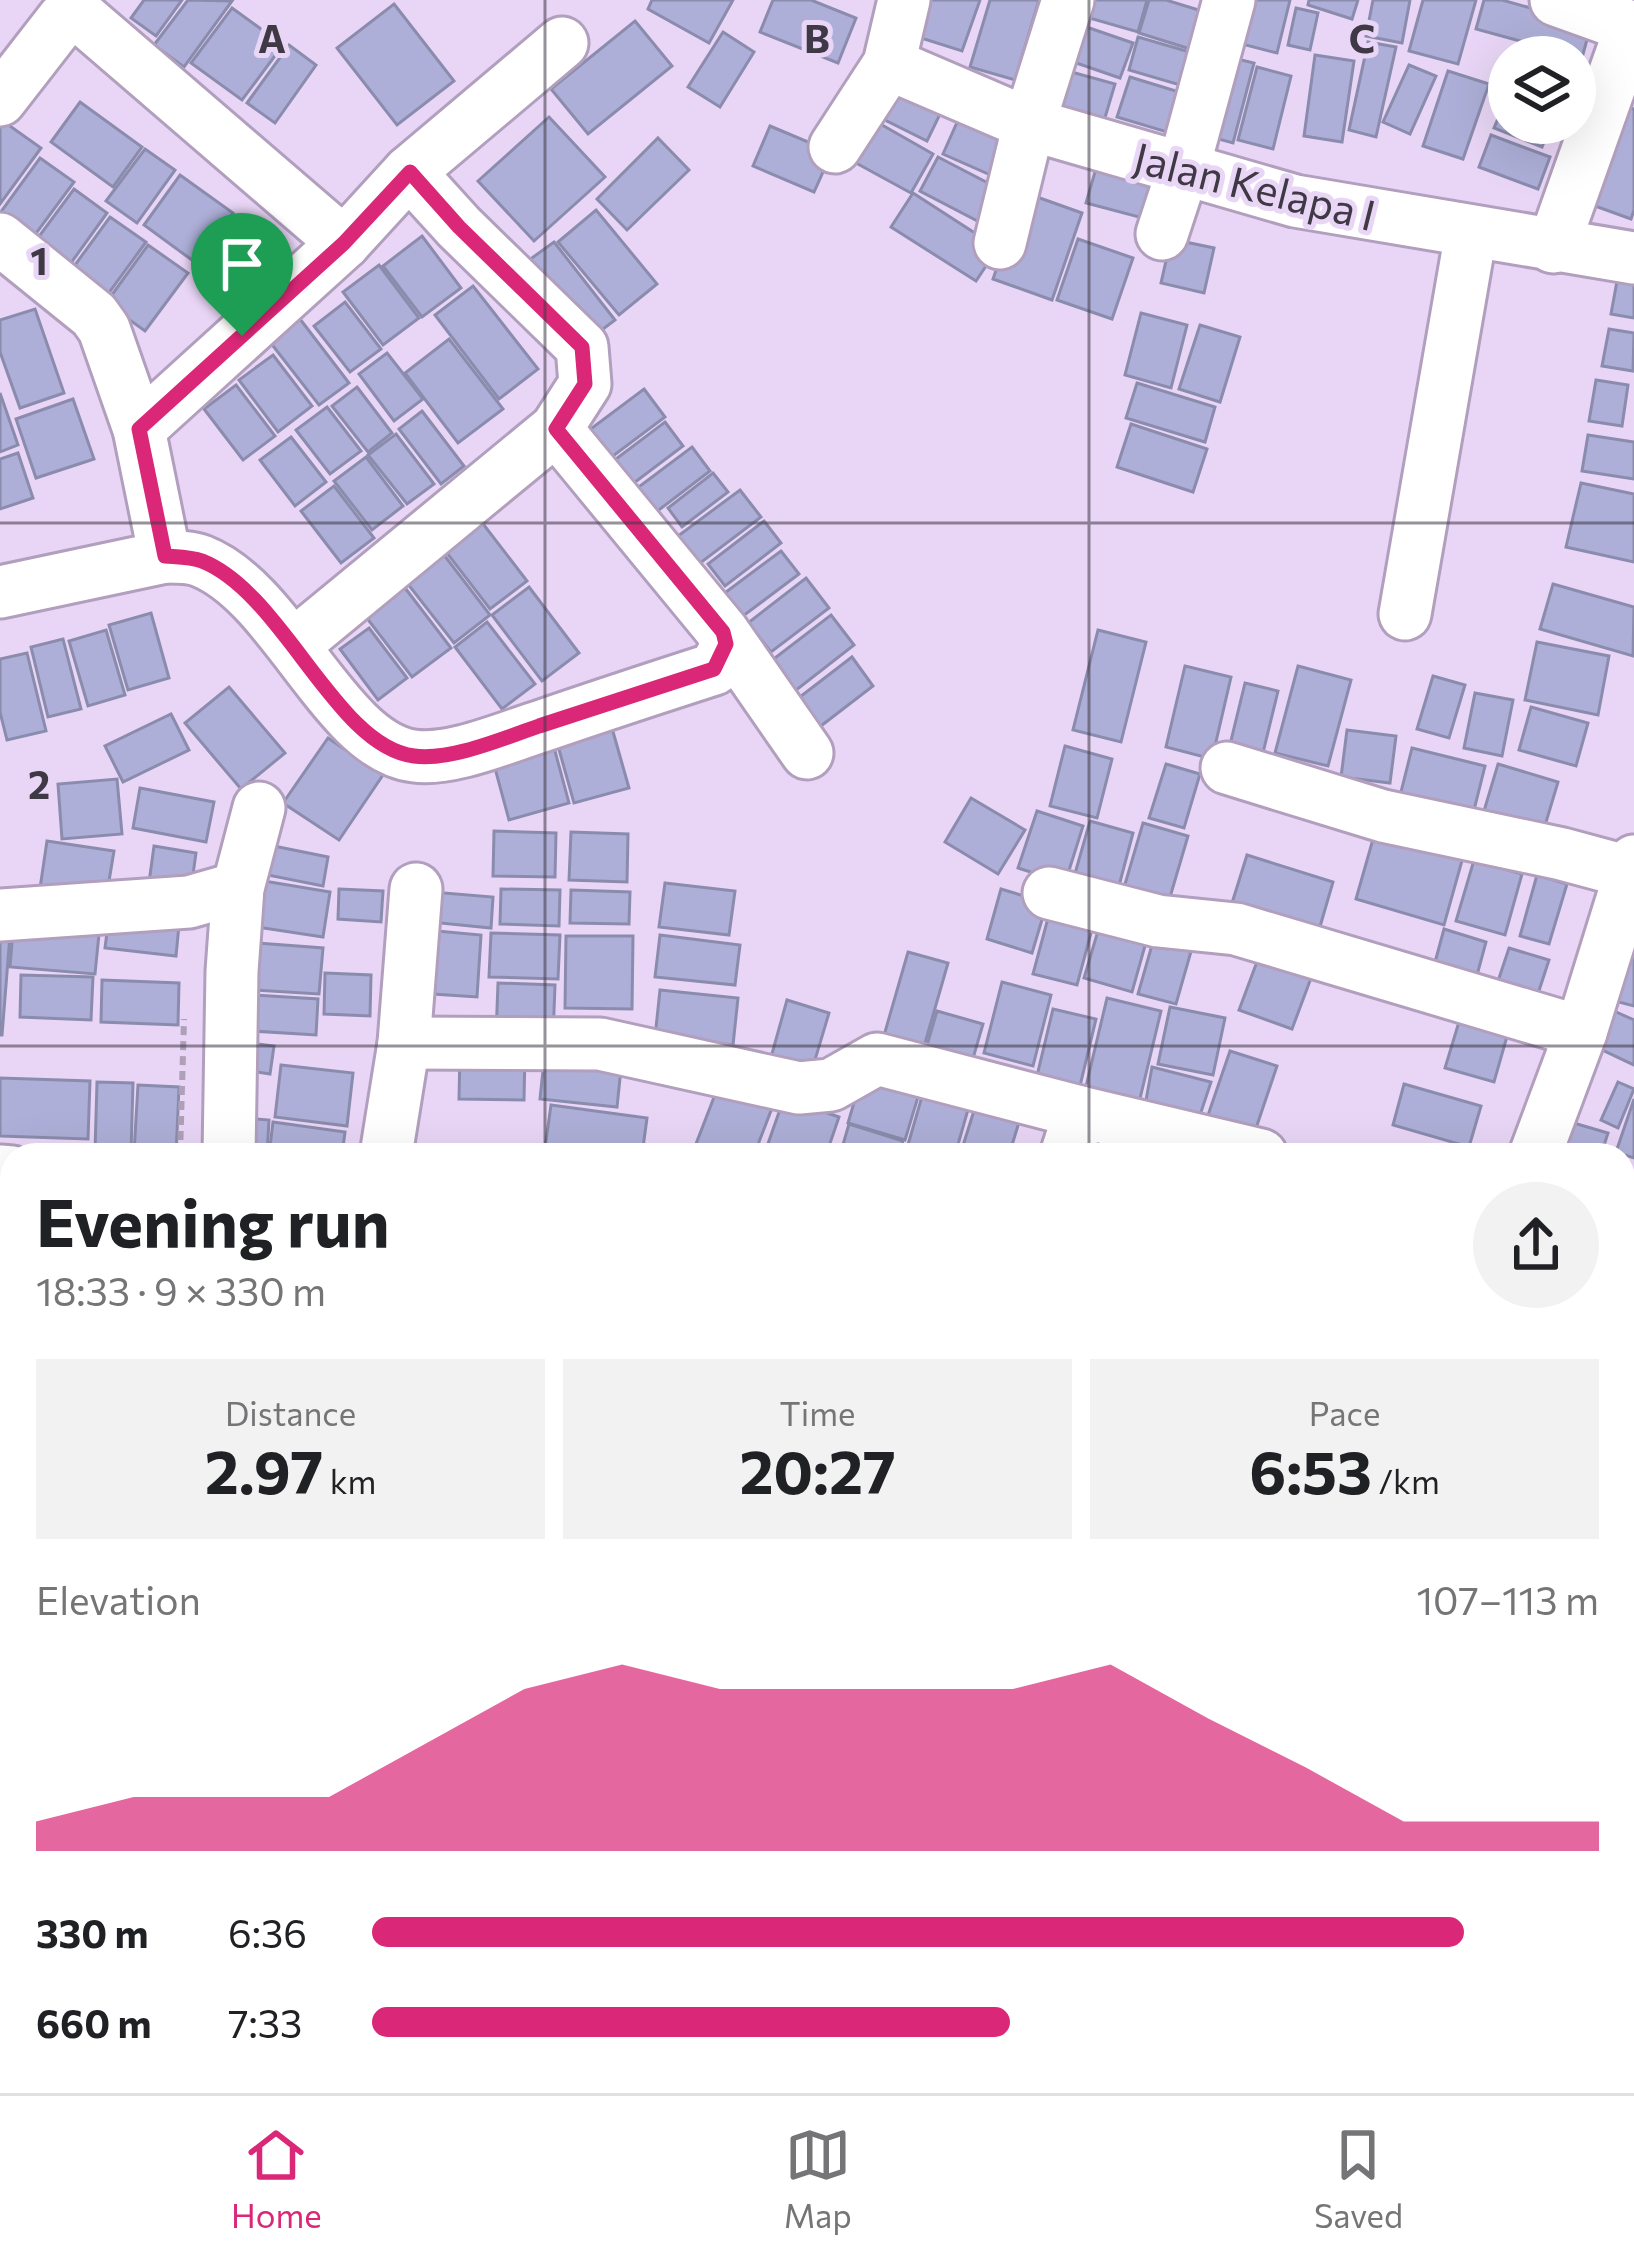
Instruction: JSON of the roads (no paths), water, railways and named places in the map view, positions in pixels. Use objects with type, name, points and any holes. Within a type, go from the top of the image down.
[{"type":"street","points":[[835,147],[889,64],[904,0]]},
{"type":"street","points":[[1000,243],[1029,124],[1067,0]]},
{"type":"street","points":[[1162,234],[1184,170],[1228,0]]},
{"type":"street","points":[[1553,247],[1632,28],[1556,0]]},
{"type":"street","points":[[0,100],[65,17],[76,14],[344,243]]},
{"type":"street","points":[[139,429],[344,243],[410,172],[562,43]]},
{"type":"street","name":"Jalan Kelapa I","points":[[889,64],[1029,124],[1330,209],[1634,258]]},
{"type":"street","points":[[295,644],[556,429],[585,384],[582,347],[459,227],[410,172]]},
{"type":"street","points":[[1405,614],[1472,233]]},
{"type":"street","points":[[0,239],[94,315],[124,379],[139,429],[165,556]]},
{"type":"street","points":[[556,429],[720,653],[807,754]]},
{"type":"street","points":[[0,592],[165,556],[198,559],[232,577],[295,644],[348,714],[377,741],[413,757],[478,747],[720,653]]},
{"type":"street","points":[[1227,768],[1383,816],[1632,867],[1581,1032],[1539,1143]]},
{"type":"street","points":[[229,1143],[238,888],[259,808]]},
{"type":"street","points":[[0,914],[189,902],[238,888]]},
{"type":"street","points":[[388,1143],[404,1043],[416,889]]},
{"type":"street","points":[[1049,893],[1158,921],[1236,928],[1581,1032]]},
{"type":"street","points":[[404,1043],[600,1044],[799,1088],[831,1085],[877,1059],[1073,1134],[1154,1143]]}]
